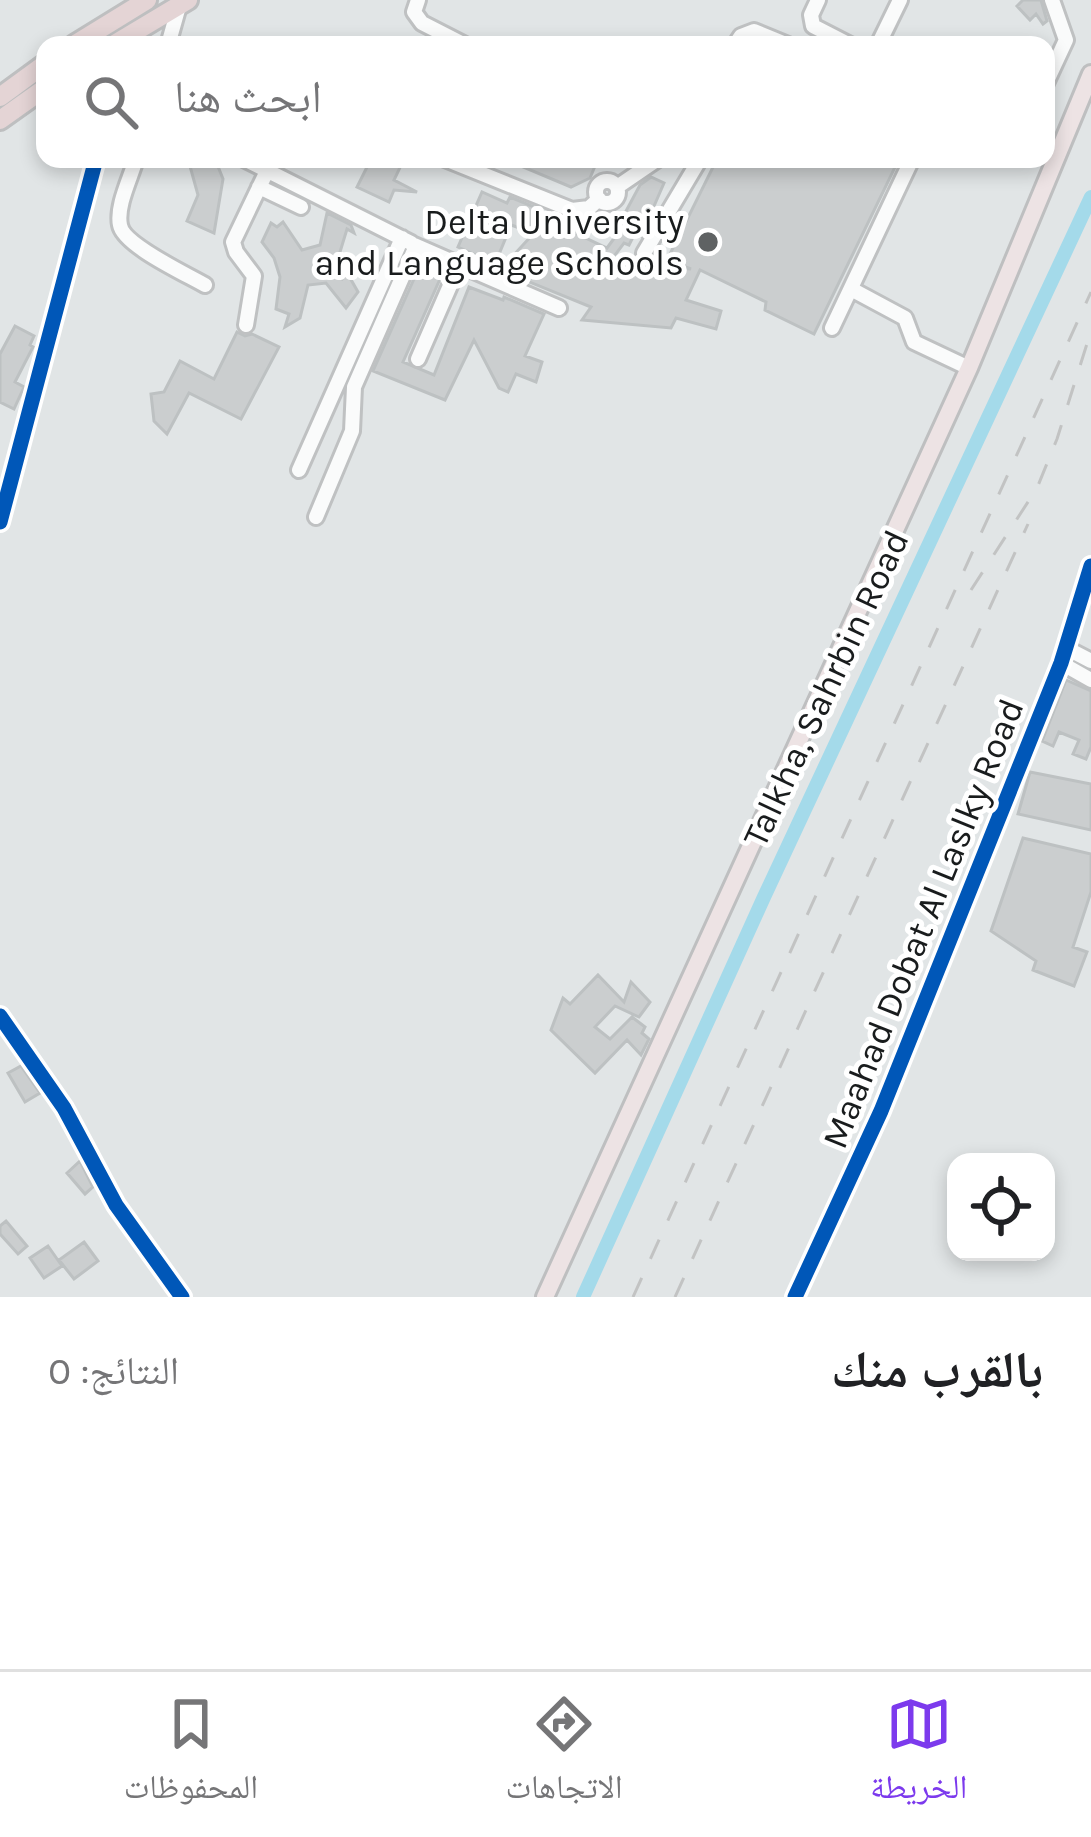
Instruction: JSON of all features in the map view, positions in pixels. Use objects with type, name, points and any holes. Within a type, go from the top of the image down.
[{"type":"highway","points":[[89,36],[147,0]]},
{"type":"highway","points":[[128,36],[184,3]]},
{"type":"highway","points":[[0,97],[36,71]]},
{"type":"highway","points":[[0,120],[36,94]]},
{"type":"main road","name":"Talkha, Sahrbin Road","points":[[1055,143],[1091,74]]},
{"type":"main road","name":"Talkha, Sahrbin Road","points":[[545,1297],[969,368],[1043,168]]},
{"type":"street","points":[[418,0],[414,12],[418,20],[448,36]]},
{"type":"street","points":[[818,0],[813,26],[832,36]]},
{"type":"street","points":[[882,36],[900,0]]},
{"type":"street","points":[[1052,0],[1066,40],[1055,63]]},
{"type":"street","points":[[171,36],[184,3]]},
{"type":"street","points":[[0,522],[94,168]]},
{"type":"street","points":[[134,168],[120,218],[123,232],[134,244],[205,285]]},
{"type":"street","points":[[263,168],[408,241],[559,308]]},
{"type":"street","points":[[468,168],[572,210],[589,208],[599,200],[614,201],[617,187],[645,168]]},
{"type":"street","points":[[644,253],[695,168]]},
{"type":"street","points":[[832,328],[908,168]]},
{"type":"street","points":[[246,325],[254,276],[233,242],[267,170]]},
{"type":"street","points":[[259,187],[301,207]]},
{"type":"street","points":[[299,470],[408,241]]},
{"type":"street","points":[[316,517],[352,431],[355,387],[414,253],[408,241]]},
{"type":"street","points":[[418,359],[460,265]]},
{"type":"street","points":[[850,290],[905,318],[914,342],[969,368]]},
{"type":"street","name":"Maahad Dobat Al Laslky Road","points":[[794,1297],[881,1111],[1064,656],[1091,566]]},
{"type":"street","points":[[1064,656],[1091,662]]},
{"type":"street","points":[[1064,656],[1091,680]]},
{"type":"street","points":[[0,1016],[64,1108],[116,1204],[182,1297]]},
{"type":"building","points":[[1023,0],[1041,0],[1047,21],[1043,24],[1036,14],[1030,20],[1017,6]]},
{"type":"building","points":[[190,168],[219,168],[223,179],[214,233],[187,221],[198,195]]},
{"type":"building","points":[[366,168],[400,168],[394,180],[417,192],[394,190],[389,202],[357,187]]},
{"type":"building","points":[[526,168],[594,168],[590,178],[571,187]]},
{"type":"building","points":[[713,168],[895,168],[814,334],[765,310],[766,302],[700,270],[686,300],[721,311],[716,329],[676,318],[671,328],[582,320],[591,307],[500,270],[534,233],[511,225],[495,264],[458,247],[482,192],[537,208],[535,214],[607,248],[640,185],[651,177],[664,183],[641,236],[635,233],[609,263],[691,269],[667,260]]},
{"type":"building","points":[[327,213],[351,225],[354,233],[347,229],[333,275],[342,279],[346,271],[358,292],[346,308],[326,283],[308,285],[300,318],[285,327],[289,314],[276,309],[280,277],[262,242],[271,223],[277,227],[283,222],[302,250],[320,245]]},
{"type":"building","points":[[422,261],[444,270],[403,362],[434,375],[469,287],[544,314],[525,356],[542,362],[536,382],[516,374],[508,392],[499,388],[474,340],[445,400],[373,371]]},
{"type":"building","points":[[15,326],[34,336],[15,382],[24,387],[14,409],[0,402],[0,354]]},
{"type":"building","points":[[237,332],[279,347],[241,419],[189,393],[167,434],[154,421],[151,394],[164,392],[180,361],[214,379]]},
{"type":"building","points":[[1066,680],[1091,691],[1091,747],[1086,759],[1073,754],[1079,740],[1059,732],[1053,746],[1042,741]]},
{"type":"building","points":[[1030,772],[1091,784],[1091,830],[1018,814]]},
{"type":"building","points":[[1023,838],[1091,854],[1091,892],[1073,947],[1087,952],[1074,986],[1033,970],[1036,961],[991,931]]},
{"type":"building","points":[[598,975],[624,1002],[631,982],[650,1002],[639,1017],[615,1006],[595,1027],[610,1039],[632,1017],[645,1027],[642,1033],[649,1039],[641,1055],[627,1040],[595,1073],[551,1030],[563,998],[570,1004]]},
{"type":"building","points":[[21,1066],[40,1093],[25,1102],[8,1073]]},
{"type":"building","points":[[80,1161],[93,1187],[85,1194],[67,1173]]},
{"type":"building","points":[[6,1221],[27,1246],[18,1254],[0,1234]]},
{"type":"building","points":[[84,1242],[98,1261],[74,1279],[59,1260]]},
{"type":"building","points":[[48,1246],[62,1266],[44,1278],[30,1258]]},
{"type":"waterway","points":[[583,1297],[1091,197]]},
{"type":"railway","points":[[633,1297],[1091,292]]},
{"type":"railway","points":[[971,590],[1037,488],[1091,331]]},
{"type":"railway","points":[[675,1297],[1028,524]]},
{"type":"cycle path","points":[[0,522],[94,168]]},
{"type":"cycle path","points":[[795,1297],[881,1111],[1061,663],[1091,566]]},
{"type":"cycle path","points":[[0,1016],[64,1108],[116,1205],[182,1297]]},
{"type":"place","name":"Delta University and Language Schools","points":[[708,242]]}]
